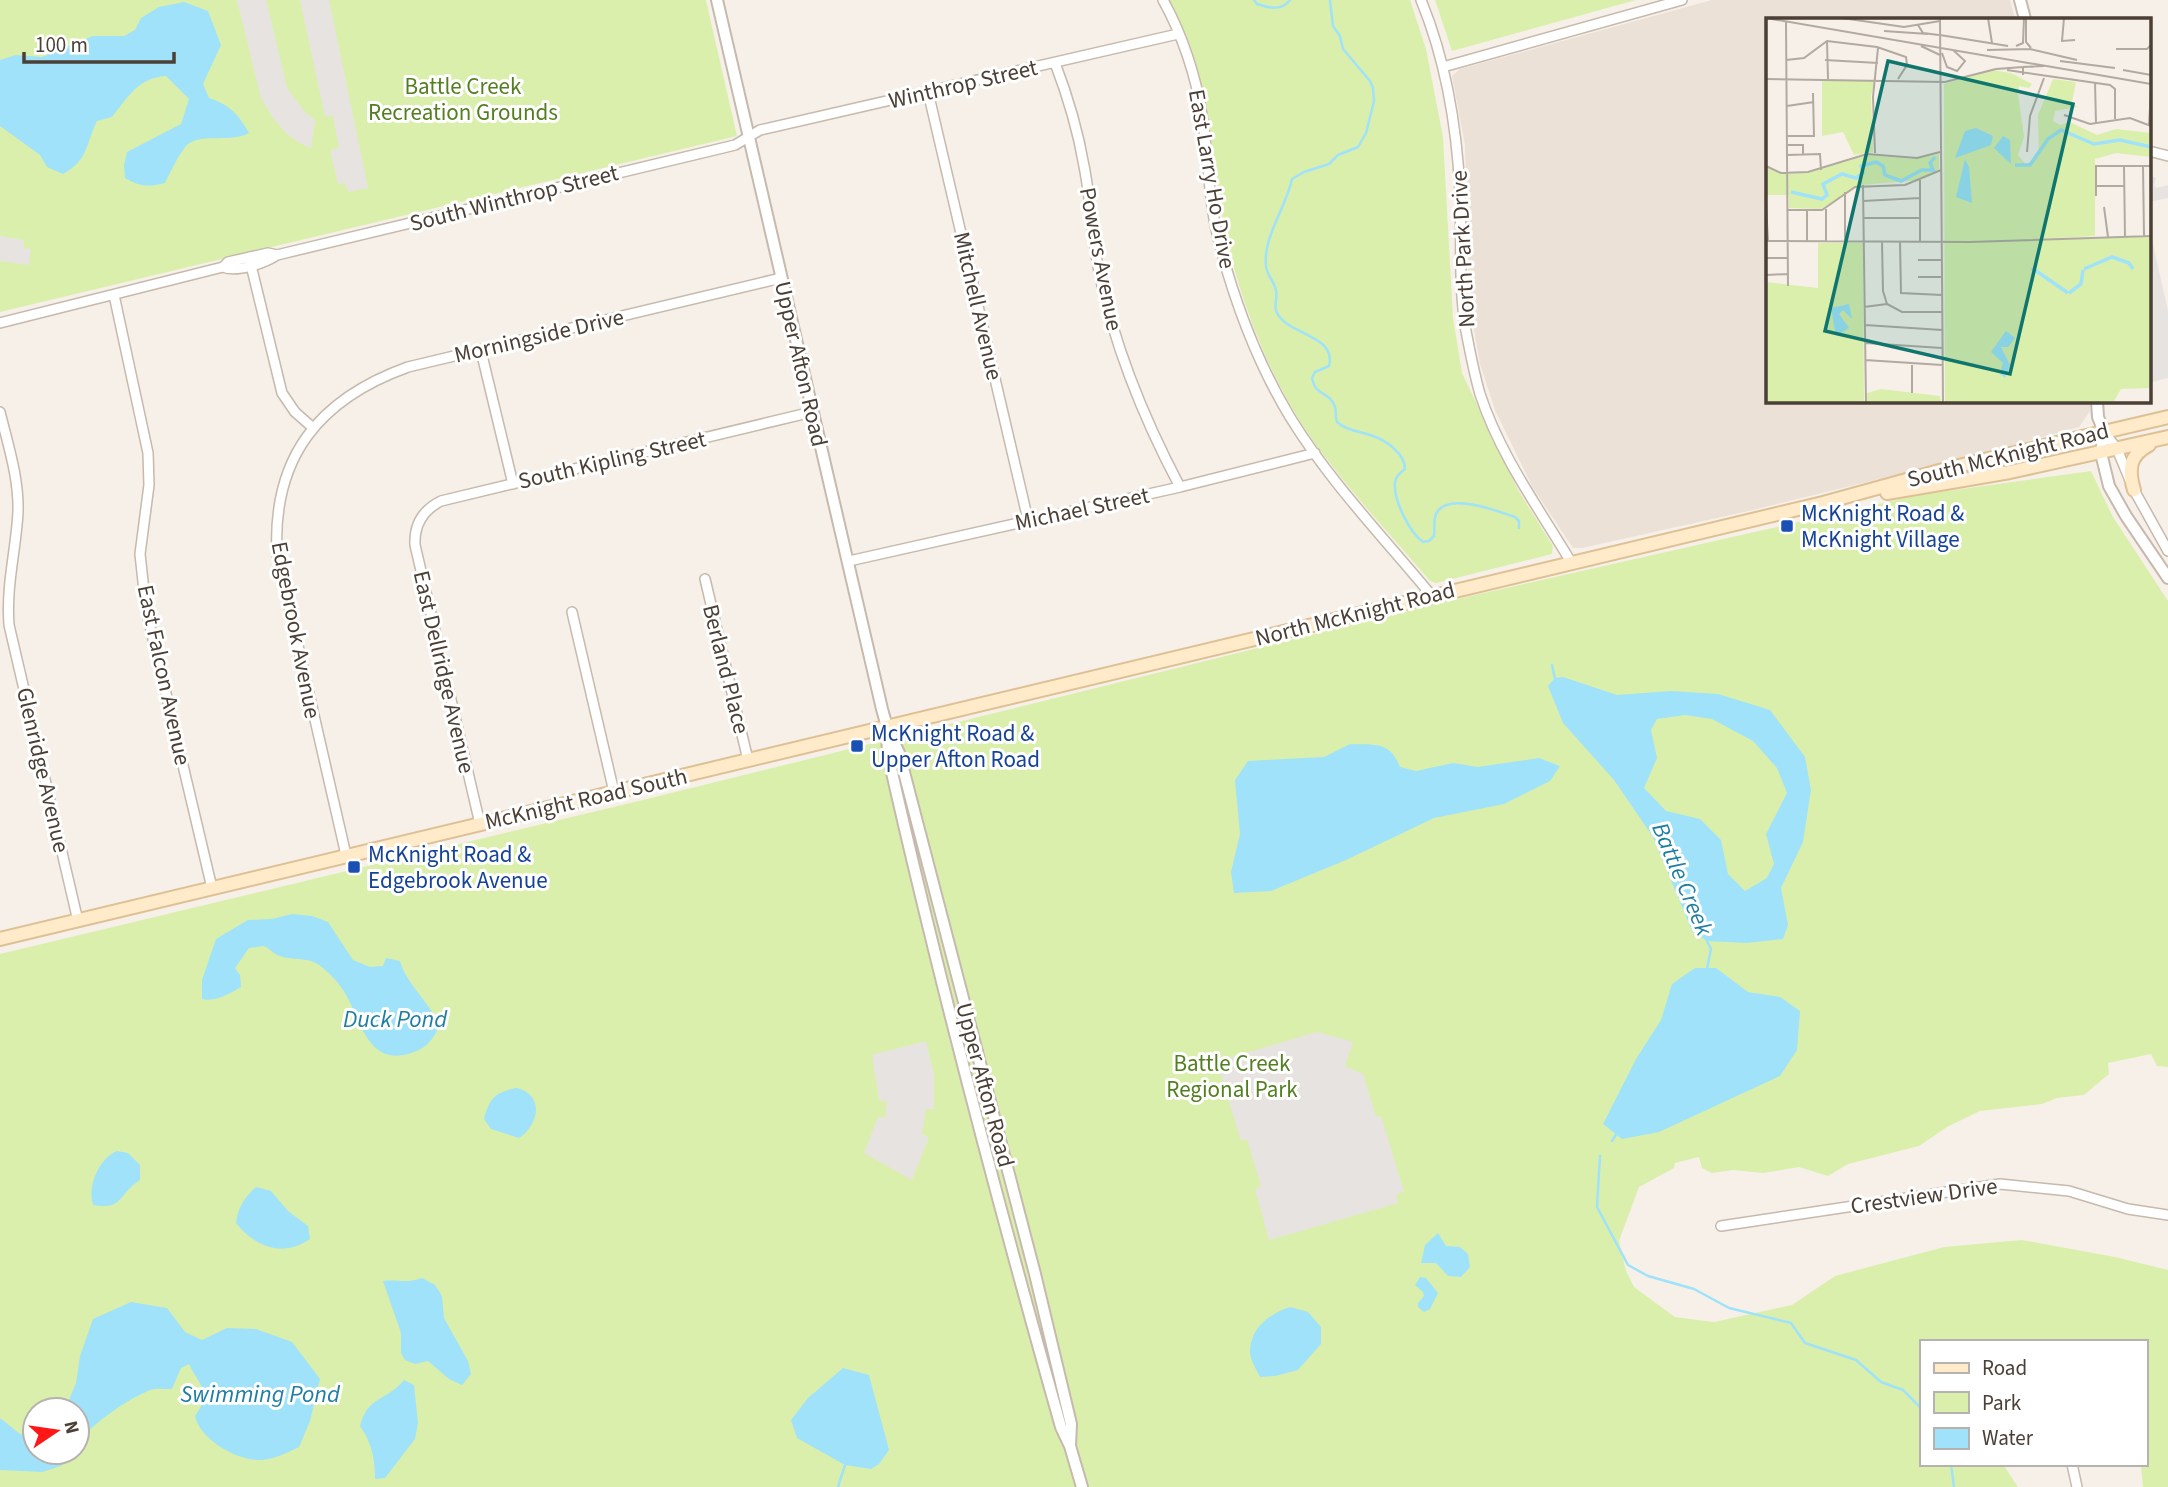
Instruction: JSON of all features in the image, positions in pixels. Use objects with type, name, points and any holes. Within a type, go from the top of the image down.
[{"type":"main road","name":"South McKnight Road","points":[[1823,503],[1950,468],[2168,417]]},
{"type":"main road","name":"South McKnight Road","points":[[1823,503],[2010,472],[2165,438]]},
{"type":"main road","points":[[2134,489],[2129,474],[2134,456],[2140,449],[2165,438]]},
{"type":"main road","name":"North McKnight Road","points":[[887,727],[1823,503]]},
{"type":"main road","name":"McKnight Road South","points":[[0,939],[887,727]]},
{"type":"street","name":"Upper Afton Road","points":[[717,0],[887,727],[888,755],[933,949],[1019,1278],[1061,1427],[1070,1446],[1082,1487]]},
{"type":"street","name":"East Larry Ho Drive","points":[[1163,0],[1195,82],[1202,114],[1219,243],[1229,278],[1260,360],[1291,418],[1315,453],[1432,596]]},
{"type":"street","name":"North Park Drive","points":[[1421,0],[1443,67],[1458,167],[1462,304],[1480,392],[1490,420],[1519,479],[1571,562]]},
{"type":"street","points":[[1443,67],[1682,0]]},
{"type":"street","points":[[2020,0],[2025,18]]},
{"type":"street","name":"Winthrop Street","points":[[749,137],[760,130],[1178,34]]},
{"type":"street","name":"Powers Avenue","points":[[1055,63],[1079,142],[1098,270],[1117,344],[1144,416],[1181,487]]},
{"type":"street","name":"Mitchell Avenue","points":[[928,92],[1028,520]]},
{"type":"street","name":"South Winthrop Street","points":[[0,323],[223,267],[228,262],[250,261],[268,253],[277,255],[735,145],[749,137]]},
{"type":"street","points":[[2150,150],[2168,156]]},
{"type":"street","points":[[250,261],[282,393],[295,412],[313,427]]},
{"type":"street","name":"Morningside Drive","points":[[313,427],[347,397],[385,375],[408,367],[781,278]]},
{"type":"street","name":"East Falcon Avenue","points":[[114,295],[148,453],[149,485],[140,554],[146,609],[212,888]]},
{"type":"street","points":[[481,351],[513,484]]},
{"type":"street","points":[[2097,402],[2098,417],[2104,432],[2118,449],[2134,489],[2168,551]]},
{"type":"street","name":"Glenridge Avenue","points":[[0,412],[16,480],[18,502],[8,584],[9,625],[78,920]]},
{"type":"street","name":"South Kipling Street","points":[[420,519],[441,501],[812,412]]},
{"type":"street","name":"Edgebrook Avenue","points":[[313,427],[298,451],[281,495],[277,513],[277,554],[346,855]]},
{"type":"street","points":[[2104,432],[2101,453],[2112,492],[2168,578]]},
{"type":"street","name":"Michael Street","points":[[849,561],[1181,487],[1315,453]]},
{"type":"street","name":"East Dellridge Avenue","points":[[420,519],[415,545],[480,824]]},
{"type":"street","name":"Berland Place","points":[[705,579],[748,760]]},
{"type":"street","points":[[572,612],[614,792]]},
{"type":"street","name":"Upper Afton Road","points":[[887,727],[899,753],[1035,1274],[1071,1424],[1070,1446]]},
{"type":"street","name":"Crestview Drive","points":[[1721,1226],[2000,1184],[2069,1191],[2140,1212],[2168,1215]]},
{"type":"street","points":[[2072,1466],[2077,1487]]},
{"type":"shaded area","points":[[237,0],[266,0],[287,88],[304,111],[315,120],[311,148],[285,132],[261,98]]},
{"type":"shaded area","points":[[300,0],[329,0],[368,188],[348,192],[345,183],[338,184],[330,150],[339,148],[333,116],[325,116]]},
{"type":"shaded area","points":[[1712,0],[2010,0],[2015,18],[1766,18],[1766,402],[2090,402],[2090,411],[2079,427],[1977,455],[1753,510],[1573,548],[1533,488],[1495,410],[1480,364],[1469,301],[1465,145],[1452,76],[1460,69]]},
{"type":"shaded area","points":[[2150,175],[2156,178],[2156,188],[2168,185],[2168,198],[2150,202]]},
{"type":"shaded area","points":[[2150,230],[2168,311],[2168,378],[2150,383]]},
{"type":"shaded area","points":[[0,236],[24,240],[23,248],[31,249],[29,265],[0,261]]},
{"type":"shaded area","points":[[1317,1032],[1353,1042],[1345,1066],[1363,1074],[1376,1117],[1381,1116],[1404,1192],[1396,1194],[1398,1203],[1269,1240],[1255,1189],[1261,1186],[1247,1139],[1241,1141],[1219,1069],[1227,1066],[1225,1059]]},
{"type":"shaded area","points":[[926,1041],[934,1075],[934,1109],[926,1109],[922,1134],[929,1137],[912,1180],[864,1153],[878,1117],[885,1118],[887,1102],[879,1100],[872,1055]]},
{"type":"green space","name":"Battle Creek Recreation Grounds","points":[[0,0],[706,0],[737,136],[0,312]]},
{"type":"green space","points":[[1169,0],[1410,0],[1426,49],[1443,137],[1453,318],[1462,373],[1518,490],[1553,546],[1552,554],[1436,583],[1430,581],[1346,484],[1306,430],[1269,363],[1241,292],[1226,234],[1204,97],[1196,64],[1185,31]]},
{"type":"green space","points":[[1435,0],[1636,0],[1452,51]]},
{"type":"green space","name":"Battle Creek Regional Park","points":[[2091,471],[2113,517],[2168,601],[2168,1067],[2157,1066],[2151,1054],[2108,1063],[2109,1074],[2084,1095],[2057,1098],[2042,1104],[1980,1111],[1947,1127],[1919,1146],[1848,1164],[1828,1176],[1799,1167],[1763,1173],[1733,1170],[1712,1173],[1702,1168],[1699,1157],[1675,1163],[1674,1168],[1639,1187],[1619,1241],[1626,1271],[1634,1287],[1675,1317],[1714,1322],[1792,1305],[1835,1276],[1944,1247],[2022,1240],[2168,1270],[2168,1487],[2143,1487],[2141,1466],[2147,1466],[2147,1340],[1920,1340],[1920,1466],[2004,1466],[2018,1487],[0,1487],[0,954],[647,799],[1440,603],[1918,495]]},
{"type":"water","points":[[184,2],[208,11],[221,45],[203,84],[209,98],[233,111],[249,133],[202,139],[188,144],[165,183],[149,186],[125,178],[124,165],[127,152],[181,124],[189,99],[166,76],[148,80],[129,96],[112,117],[97,121],[82,157],[63,174],[47,167],[40,155],[0,126],[0,60],[16,55],[42,57],[93,36],[124,36],[135,30],[141,18],[159,7]]},
{"type":"water","points":[[1563,677],[1617,695],[1671,691],[1718,694],[1770,710],[1805,757],[1811,790],[1803,842],[1781,888],[1788,925],[1783,939],[1747,943],[1707,941],[1692,931],[1653,837],[1614,780],[1563,723],[1548,686],[1555,678]],"holes":[[[1685,715],[1712,719],[1753,741],[1777,768],[1787,793],[1766,834],[1774,864],[1767,878],[1745,891],[1728,874],[1721,840],[1700,819],[1666,811],[1644,788],[1657,758],[1651,730],[1657,719]]]},
{"type":"water","points":[[1350,744],[1381,746],[1391,753],[1400,767],[1416,771],[1453,763],[1478,767],[1539,758],[1560,766],[1550,781],[1504,804],[1434,818],[1346,860],[1271,891],[1234,893],[1231,872],[1240,834],[1235,780],[1248,761],[1324,757]]},
{"type":"water","name":"Duck Pond","points":[[292,914],[312,916],[328,922],[353,960],[370,967],[383,966],[386,958],[400,961],[439,1027],[430,1041],[419,1050],[408,1054],[394,1056],[383,1053],[367,1038],[345,993],[326,971],[309,960],[277,955],[264,946],[249,948],[235,968],[240,975],[241,987],[227,995],[202,999],[202,980],[216,939],[248,920],[272,919]]},
{"type":"water","points":[[1695,968],[1716,968],[1748,992],[1780,997],[1800,1011],[1797,1050],[1780,1076],[1659,1132],[1622,1139],[1603,1124],[1636,1059],[1661,1020],[1672,984]]},
{"type":"water","points":[[516,1088],[532,1097],[536,1110],[531,1126],[519,1138],[491,1129],[484,1119],[494,1097]]},
{"type":"water","points":[[117,1151],[128,1153],[140,1165],[140,1180],[115,1203],[93,1205],[92,1190],[96,1174],[105,1160]]},
{"type":"water","points":[[256,1187],[271,1191],[288,1211],[308,1226],[310,1239],[300,1245],[280,1249],[261,1244],[244,1231],[236,1223],[238,1212]]},
{"type":"water","points":[[1438,1233],[1446,1246],[1460,1247],[1468,1254],[1470,1267],[1461,1277],[1448,1276],[1436,1263],[1421,1263],[1425,1245]]},
{"type":"water","points":[[1420,1277],[1426,1278],[1438,1293],[1430,1309],[1424,1312],[1418,1307],[1424,1296],[1423,1292],[1415,1285]]},
{"type":"water","points":[[422,1278],[435,1285],[442,1296],[444,1318],[468,1361],[471,1374],[462,1385],[449,1379],[428,1361],[415,1364],[405,1360],[401,1353],[401,1333],[383,1281],[411,1281]]},
{"type":"water","name":"Swimming Pond","points":[[131,1302],[167,1308],[185,1332],[202,1340],[227,1328],[256,1329],[292,1342],[320,1379],[310,1421],[299,1447],[261,1460],[231,1453],[212,1441],[198,1425],[195,1416],[204,1394],[189,1364],[181,1368],[172,1389],[152,1389],[141,1394],[110,1413],[91,1429],[91,1396],[71,1396],[76,1383],[80,1356],[93,1319]]},
{"type":"water","points":[[1290,1307],[1308,1312],[1321,1327],[1321,1344],[1298,1370],[1260,1377],[1250,1353],[1254,1334],[1269,1317]]},
{"type":"water","points":[[843,1368],[869,1375],[889,1450],[879,1464],[871,1469],[845,1465],[797,1438],[791,1420],[808,1398]]},
{"type":"water","points":[[404,1380],[414,1385],[418,1423],[415,1439],[385,1478],[375,1479],[372,1451],[360,1426],[367,1409]]},
{"type":"water","points":[[0,1418],[21,1434],[21,1466],[61,1466],[42,1472],[0,1470]]},
{"type":"waterway","name":"Battle Creek","points":[[1254,0],[1257,4],[1275,8],[1290,0]]},
{"type":"waterway","name":"Battle Creek","points":[[1330,0],[1333,26],[1340,36],[1343,49],[1370,81],[1374,101],[1366,133],[1358,147],[1338,155],[1329,164],[1292,179],[1271,233],[1266,255],[1267,270],[1276,291],[1277,313],[1291,326],[1319,341],[1326,348],[1330,356],[1329,366],[1315,372],[1312,378],[1316,388],[1334,403],[1338,423],[1384,441],[1402,458],[1405,469],[1398,475],[1395,489],[1399,506],[1407,523],[1423,542],[1434,536],[1436,514],[1442,507],[1450,504],[1485,507],[1515,517],[1519,521],[1519,528]]},
{"type":"waterway","name":"Battle Creek","points":[[1552,665],[1555,679]]},
{"type":"waterway","name":"Battle Creek","points":[[1706,939],[1711,949],[1707,969]]},
{"type":"waterway","name":"Battle Creek","points":[[1612,1141],[1617,1133]]},
{"type":"waterway","name":"Battle Creek","points":[[1600,1156],[1597,1207],[1628,1265],[1648,1276],[1694,1289],[1729,1308],[1791,1323],[1805,1343],[1856,1360],[1881,1382],[1903,1390],[1920,1407]]},
{"type":"waterway","points":[[838,1487],[845,1465]]},
{"type":"waterway","name":"Battle Creek","points":[[1951,1466],[1954,1487]]},
{"type":"place","name":"McKnight Road & McKnight Village","points":[[1787,526]]},
{"type":"place","name":"McKnight Road & Upper Afton Road","points":[[857,746]]},
{"type":"place","name":"McKnight Road & Edgebrook Avenue","points":[[354,867]]}]
